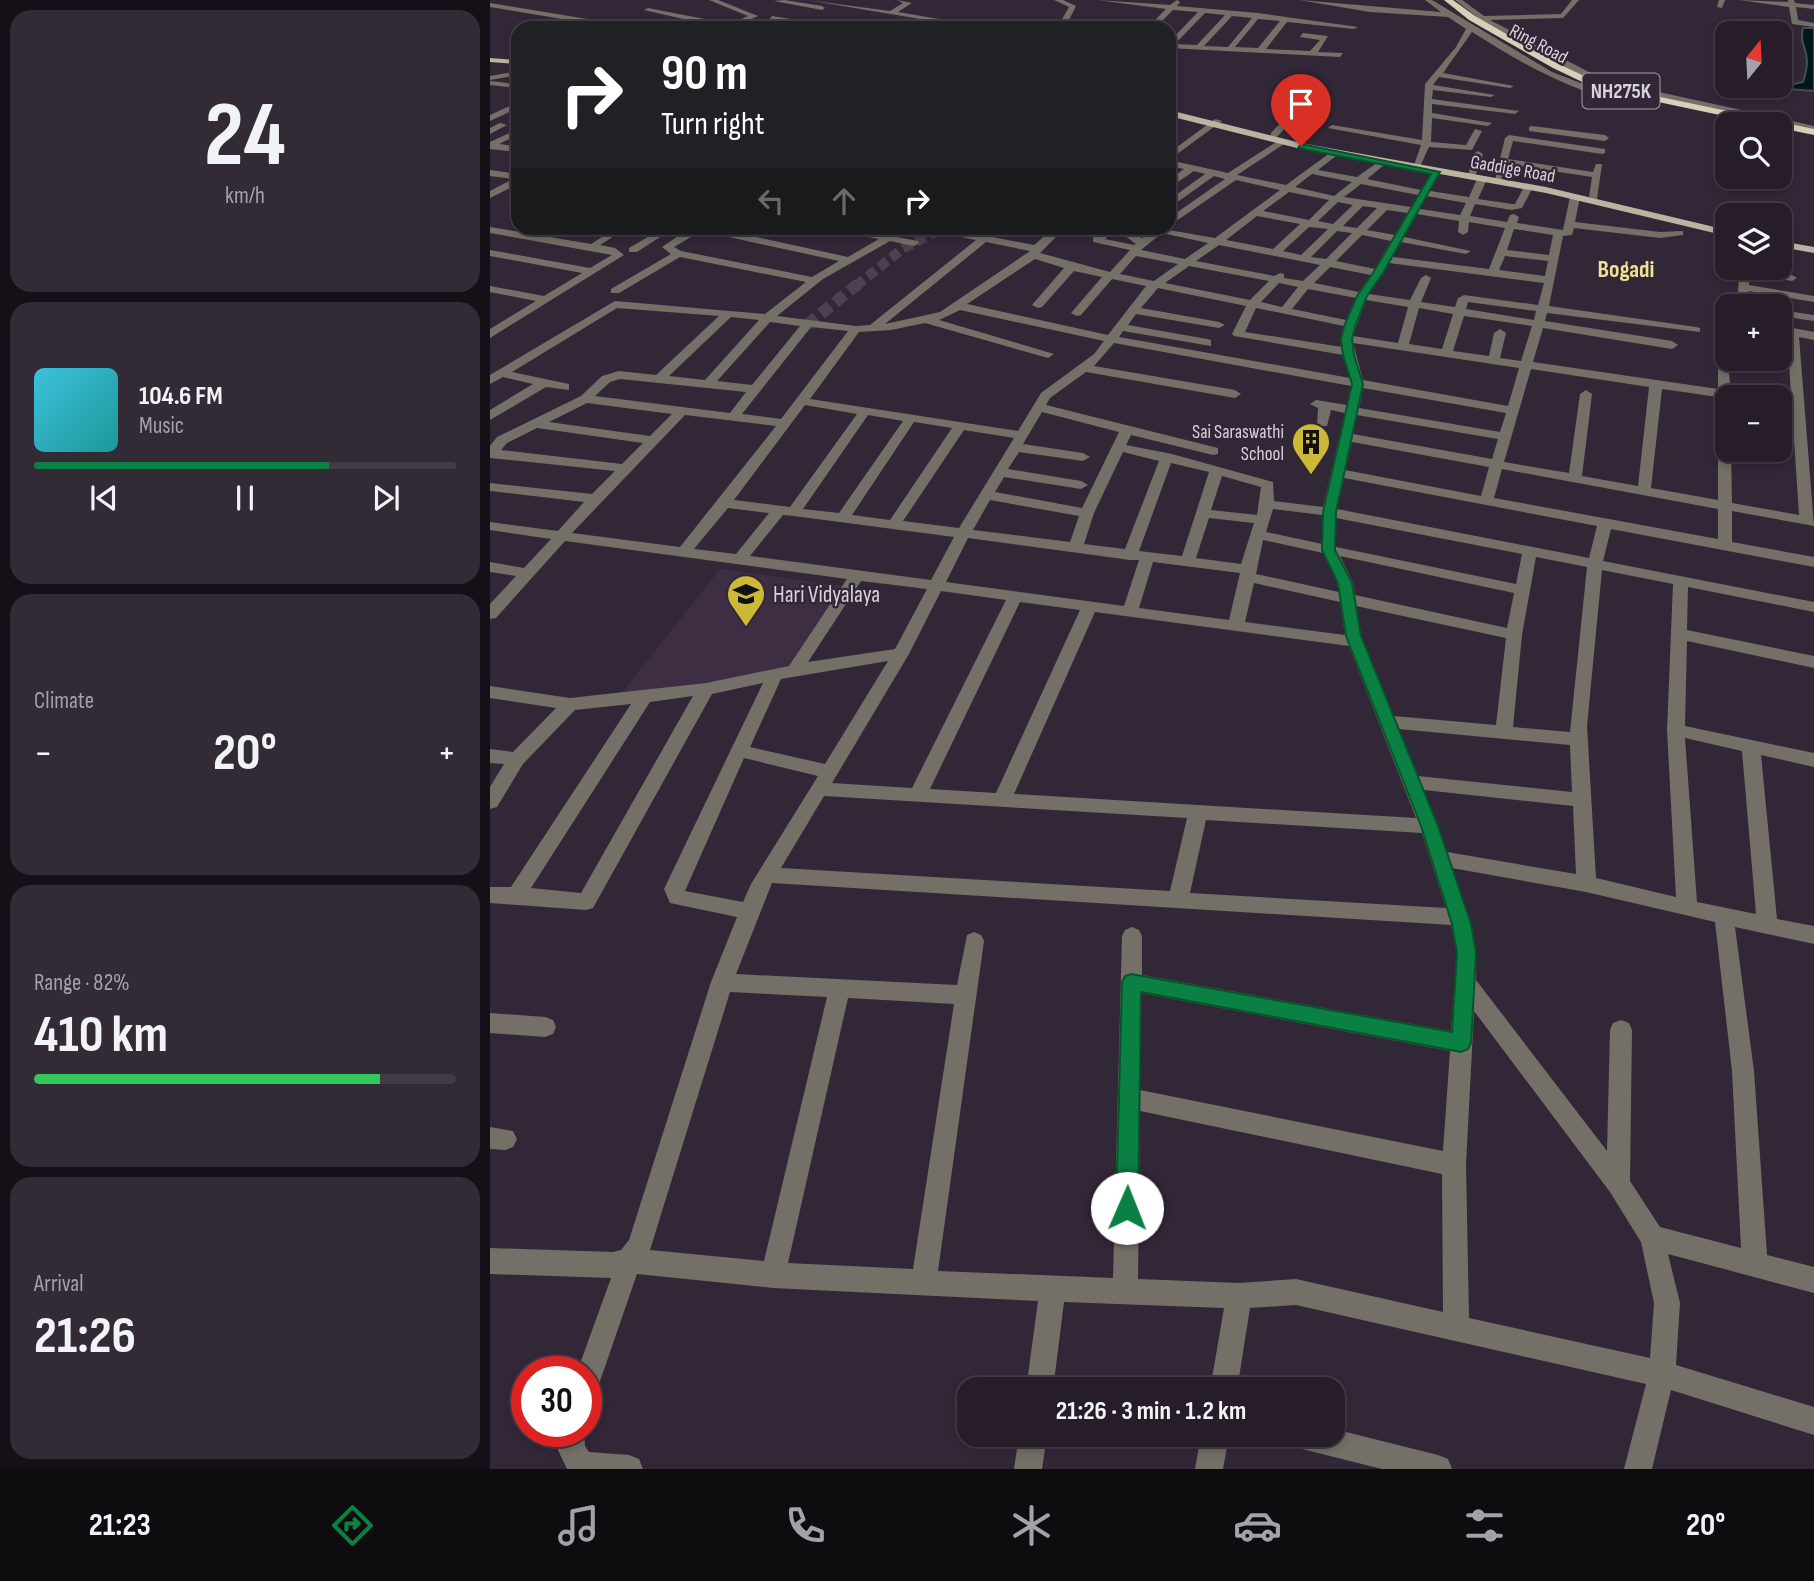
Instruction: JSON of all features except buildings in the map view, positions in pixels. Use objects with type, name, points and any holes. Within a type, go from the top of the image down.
[{"type":"highway","name":"Ring Road","points":[[1431,0],[1600,87],[1814,131]]},
{"type":"highway","name":"Ring Road","points":[[1448,0],[1474,24],[1546,70],[1592,90],[1715,115]]},
{"type":"highway","points":[[1792,134],[1814,140]]},
{"type":"main road","name":"Gaddige Road","points":[[1176,113],[1334,153],[1381,163],[1498,178],[1594,197],[1715,228]]},
{"type":"main road","name":"Gaddige Road","points":[[1277,138],[1436,172],[1528,187],[1715,228]]},
{"type":"main road","points":[[1792,242],[1814,245]]},
{"type":"main road","points":[[1792,244],[1814,250]]},
{"type":"street","points":[[712,0],[754,16],[744,21]]},
{"type":"street","points":[[810,0],[941,21]]},
{"type":"street","points":[[891,13],[909,3],[900,0]]},
{"type":"street","points":[[1057,0],[1073,6]]},
{"type":"street","points":[[1065,21],[1073,6],[1085,0]]},
{"type":"street","points":[[1100,0],[1286,19],[1312,18],[1340,6]]},
{"type":"street","points":[[1158,21],[1179,0]]},
{"type":"street","points":[[1302,0],[1448,15],[1474,24],[1563,16],[1576,0]]},
{"type":"street","points":[[1431,0],[1448,15]]},
{"type":"street","points":[[1458,0],[1474,24]]},
{"type":"street","points":[[1742,0],[1814,7]]},
{"type":"street","points":[[1751,0],[1752,11]]},
{"type":"street","points":[[775,2],[905,21]]},
{"type":"street","points":[[491,6],[593,21]]},
{"type":"street","points":[[1792,6],[1814,14]]},
{"type":"street","points":[[1792,6],[1795,22],[1814,25]]},
{"type":"street","points":[[648,10],[702,21]]},
{"type":"street","points":[[1176,39],[1204,10]]},
{"type":"street","points":[[1199,47],[1232,12]]},
{"type":"street","points":[[1230,49],[1258,15]]},
{"type":"street","points":[[772,18],[791,21]]},
{"type":"street","points":[[1312,18],[1354,27]]},
{"type":"street","points":[[1289,52],[1312,18]]},
{"type":"street","points":[[924,21],[929,19]]},
{"type":"street","points":[[1260,51],[1286,19]]},
{"type":"street","points":[[1474,24],[1429,87],[1426,144],[1414,167],[1333,229],[1275,281],[1252,305],[1238,334],[1348,345],[1403,345],[1715,392]]},
{"type":"street","points":[[1303,35],[1325,38],[1313,53]]},
{"type":"street","points":[[1176,46],[1340,55]]},
{"type":"street","points":[[490,60],[511,62]]},
{"type":"street","points":[[1546,70],[1604,96],[1715,119]]},
{"type":"street","points":[[1436,74],[1510,86]]},
{"type":"street","points":[[490,81],[511,75]]},
{"type":"street","points":[[490,81],[511,85]]},
{"type":"street","points":[[1429,87],[1503,96]]},
{"type":"street","points":[[490,106],[505,100]]},
{"type":"street","points":[[1428,101],[1515,111]]},
{"type":"street","points":[[490,118],[511,108]]},
{"type":"street","points":[[1428,115],[1488,123]]},
{"type":"street","points":[[1176,218],[1277,138],[1291,117]]},
{"type":"street","points":[[1176,152],[1215,123]]},
{"type":"street","points":[[490,124],[511,126]]},
{"type":"street","points":[[490,131],[503,125]]},
{"type":"street","points":[[1519,139],[1521,127],[1604,133],[1594,197]]},
{"type":"street","points":[[1332,128],[1426,144],[1469,148],[1478,131]]},
{"type":"street","points":[[490,146],[511,137]]},
{"type":"street","points":[[1498,178],[1509,138],[1602,151]]},
{"type":"street","points":[[1176,141],[1188,143]]},
{"type":"street","points":[[490,146],[511,148]]},
{"type":"street","points":[[1506,149],[1519,151]]},
{"type":"street","points":[[596,1356],[629,1261],[639,1246],[722,982],[748,911],[818,789],[831,772],[901,654],[935,586],[1037,407],[1058,386],[1098,357],[1149,289],[1217,242],[1334,153]]},
{"type":"street","points":[[1471,174],[1478,154]]},
{"type":"street","points":[[1503,160],[1597,176]]},
{"type":"street","points":[[1586,161],[1600,163]]},
{"type":"street","points":[[1219,299],[1381,163]]},
{"type":"street","points":[[1176,165],[1336,199],[1559,233],[1569,233],[1575,197]]},
{"type":"street","points":[[1176,180],[1192,168]]},
{"type":"street","points":[[1311,171],[1424,193],[1518,207]]},
{"type":"street","points":[[1436,172],[1362,296],[1350,324],[1348,345],[1358,384],[1329,512],[1329,550],[1345,583],[1356,642],[1429,826],[1459,917],[1467,953],[1454,1165],[1456,1328]]},
{"type":"street","points":[[490,173],[511,178]]},
{"type":"street","points":[[1176,200],[1212,173]]},
{"type":"street","points":[[1463,232],[1464,218],[1482,179]]},
{"type":"street","points":[[492,193],[511,183]]},
{"type":"street","points":[[1493,273],[1528,187]]},
{"type":"street","points":[[1284,312],[1305,286],[1384,207]]},
{"type":"street","points":[[1255,213],[1358,234],[1466,251]]},
{"type":"street","points":[[1570,223],[1660,235],[1679,233]]},
{"type":"street","points":[[490,230],[511,234]]},
{"type":"street","points":[[1176,230],[1217,242],[1378,273]]},
{"type":"street","points":[[1486,501],[1494,465],[1542,307],[1559,233]]},
{"type":"street","points":[[490,334],[617,257],[618,252],[519,235]]},
{"type":"street","points":[[596,243],[610,235]]},
{"type":"street","points":[[633,250],[658,235]]},
{"type":"street","points":[[686,235],[668,244],[668,249],[678,254],[816,281]]},
{"type":"street","points":[[748,235],[848,260]]},
{"type":"street","points":[[873,235],[914,243]]},
{"type":"street","points":[[965,235],[1035,252],[1071,267],[1350,324]]},
{"type":"street","points":[[873,328],[989,235]]},
{"type":"street","points":[[496,377],[615,304],[728,313],[807,325],[856,329],[928,320],[959,306],[1035,252],[1053,235]]},
{"type":"street","points":[[1103,235],[1097,240],[1249,276],[1672,345]]},
{"type":"street","points":[[1131,235],[1138,248]]},
{"type":"street","points":[[1077,313],[1111,275],[1154,235]]},
{"type":"street","points":[[708,384],[767,318],[848,260],[889,238]]},
{"type":"street","points":[[1501,252],[1553,259]]},
{"type":"street","points":[[490,253],[593,272]]},
{"type":"street","points":[[615,291],[678,254]]},
{"type":"street","points":[[1386,259],[1549,280]]},
{"type":"street","points":[[1038,305],[1071,267]]},
{"type":"street","points":[[1403,345],[1414,305],[1426,278]]},
{"type":"street","points":[[1743,294],[1744,280]]},
{"type":"street","points":[[1743,287],[1814,299]]},
{"type":"street","points":[[490,289],[546,300]]},
{"type":"street","points":[[1447,352],[1457,312],[1464,298],[1696,330]]},
{"type":"street","points":[[959,306],[1116,333],[1358,384],[1511,410]]},
{"type":"street","points":[[1133,310],[1219,324]]},
{"type":"street","points":[[659,379],[728,313]]},
{"type":"street","points":[[1792,315],[1814,318]]},
{"type":"street","points":[[928,320],[1048,354]]},
{"type":"street","points":[[733,416],[807,325]]},
{"type":"street","points":[[683,553],[856,329]]},
{"type":"street","points":[[1347,438],[1810,522],[1808,421],[1793,332],[1814,336]]},
{"type":"street","points":[[1116,333],[1207,343]]},
{"type":"street","points":[[1494,359],[1500,333]]},
{"type":"street","points":[[1085,368],[1235,394]]},
{"type":"street","points":[[490,453],[498,443],[585,400],[606,379],[615,375],[754,390]]},
{"type":"street","points":[[496,377],[565,387]]},
{"type":"street","points":[[490,416],[543,383]]},
{"type":"street","points":[[1644,492],[1656,383]]},
{"type":"street","points":[[1574,479],[1586,394]]},
{"type":"street","points":[[585,400],[784,423]]},
{"type":"street","points":[[800,401],[961,425],[1083,457]]},
{"type":"street","points":[[1322,423],[1321,405],[1503,436]]},
{"type":"street","points":[[1037,407],[1213,451]]},
{"type":"street","points":[[490,614],[595,499],[682,411]]},
{"type":"street","points":[[739,561],[786,511],[865,411]]},
{"type":"street","points":[[843,518],[911,418]]},
{"type":"street","points":[[536,424],[651,440]]},
{"type":"street","points":[[894,524],[961,425]]},
{"type":"street","points":[[1075,548],[1087,513],[1127,430]]},
{"type":"street","points":[[1118,447],[1264,483],[1269,489],[1236,625]]},
{"type":"street","points":[[490,453],[625,468]]},
{"type":"street","points":[[1130,555],[1167,457]]},
{"type":"street","points":[[1726,462],[1726,546]]},
{"type":"street","points":[[1188,561],[1217,470]]},
{"type":"street","points":[[1000,472],[1081,485]]},
{"type":"street","points":[[1337,473],[1814,562]]},
{"type":"street","points":[[490,487],[595,499]]},
{"type":"street","points":[[986,495],[1087,513]]},
{"type":"street","points":[[724,503],[1188,561],[1247,573],[1349,600],[1514,635]]},
{"type":"street","points":[[1266,504],[1329,512],[1814,607]]},
{"type":"street","points":[[1203,513],[1329,550],[1522,590]]},
{"type":"street","points":[[1586,884],[1579,739],[1595,564],[1605,523]]},
{"type":"street","points":[[490,526],[1356,642]]},
{"type":"street","points":[[1504,733],[1514,635],[1530,551]]},
{"type":"street","points":[[1129,611],[1147,557]]},
{"type":"street","points":[[490,567],[527,573]]},
{"type":"street","points":[[795,670],[856,577]]},
{"type":"street","points":[[1681,581],[1675,730],[1687,908]]},
{"type":"street","points":[[917,797],[1016,595]]},
{"type":"street","points":[[1000,802],[1090,605]]},
{"type":"street","points":[[1679,634],[1814,662]]},
{"type":"street","points":[[490,692],[570,704],[706,689],[795,670],[901,654]]},
{"type":"street","points":[[748,911],[686,900],[677,897],[674,889],[774,676]]},
{"type":"street","points":[[490,895],[586,902],[706,689]]},
{"type":"street","points":[[516,895],[644,697]]},
{"type":"street","points":[[490,802],[517,759],[570,704]]},
{"type":"street","points":[[1387,722],[1579,739]]},
{"type":"street","points":[[1675,730],[1814,761]]},
{"type":"street","points":[[1751,747],[1768,925]]},
{"type":"street","points":[[740,751],[831,772]]},
{"type":"street","points":[[490,756],[517,759]]},
{"type":"street","points":[[1411,782],[1582,800]]},
{"type":"street","points":[[818,789],[1429,826]]},
{"type":"street","points":[[1178,900],[1198,813]]},
{"type":"street","points":[[1439,858],[1586,884],[1814,935]]},
{"type":"street","points":[[767,875],[1459,917]]},
{"type":"street","points":[[1724,916],[1743,1071],[1755,1265]]},
{"type":"street","points":[[1125,1290],[1132,936]]},
{"type":"street","points":[[924,1282],[974,942]]},
{"type":"street","points":[[722,982],[966,995]]},
{"type":"street","points":[[1131,982],[1461,1043]]},
{"type":"street","points":[[1465,982],[1560,1111],[1618,1184],[1652,1237],[1667,1303],[1662,1374],[1638,1469]]},
{"type":"street","points":[[774,1275],[839,990]]},
{"type":"street","points":[[490,1023],[545,1027]]},
{"type":"street","points":[[1618,1184],[1621,1030]]},
{"type":"street","points":[[1129,1098],[1454,1165]]},
{"type":"street","points":[[1652,1237],[1814,1280]]},
{"type":"street","points":[[490,1261],[613,1265],[629,1261],[774,1275],[1053,1289],[1238,1296],[1296,1292],[1662,1374],[1814,1421]]},
{"type":"street","points":[[1042,1377],[1053,1289]]},
{"type":"street","points":[[1225,1377],[1238,1296]]},
{"type":"street","points":[[570,1447],[583,1465],[629,1469]]},
{"type":"street","points":[[1028,1469],[1031,1447]]},
{"type":"street","points":[[1209,1469],[1213,1447]]},
{"type":"street","points":[[1333,1447],[1367,1460],[1438,1469]]},
{"type":"shaded area","points":[[1803,28],[1814,28],[1814,91],[1792,89],[1792,84],[1803,82],[1806,71],[1807,56]]},
{"type":"shaded area","name":"Hari Vidyalaya","points":[[720,569],[844,586],[793,670],[620,695]]},
{"type":"tunnel","points":[[856,286],[902,249],[930,235]]},
{"type":"tunnel","points":[[807,325],[858,284]]},
{"type":"place","name":"Sai Saraswathi School","points":[[1311,476]]},
{"type":"place","name":"Hari Vidyalaya","points":[[746,628]]},
{"type":"district","name":"Bogadi","points":[[1626,269]]},
{"type":"route","points":[[1127,1208],[1131,982],[1461,1043],[1467,953],[1461,924],[1429,826],[1353,636],[1345,583],[1329,550],[1329,512],[1358,384],[1349,355],[1347,339],[1350,324],[1362,296],[1436,172],[1301,146]]}]
